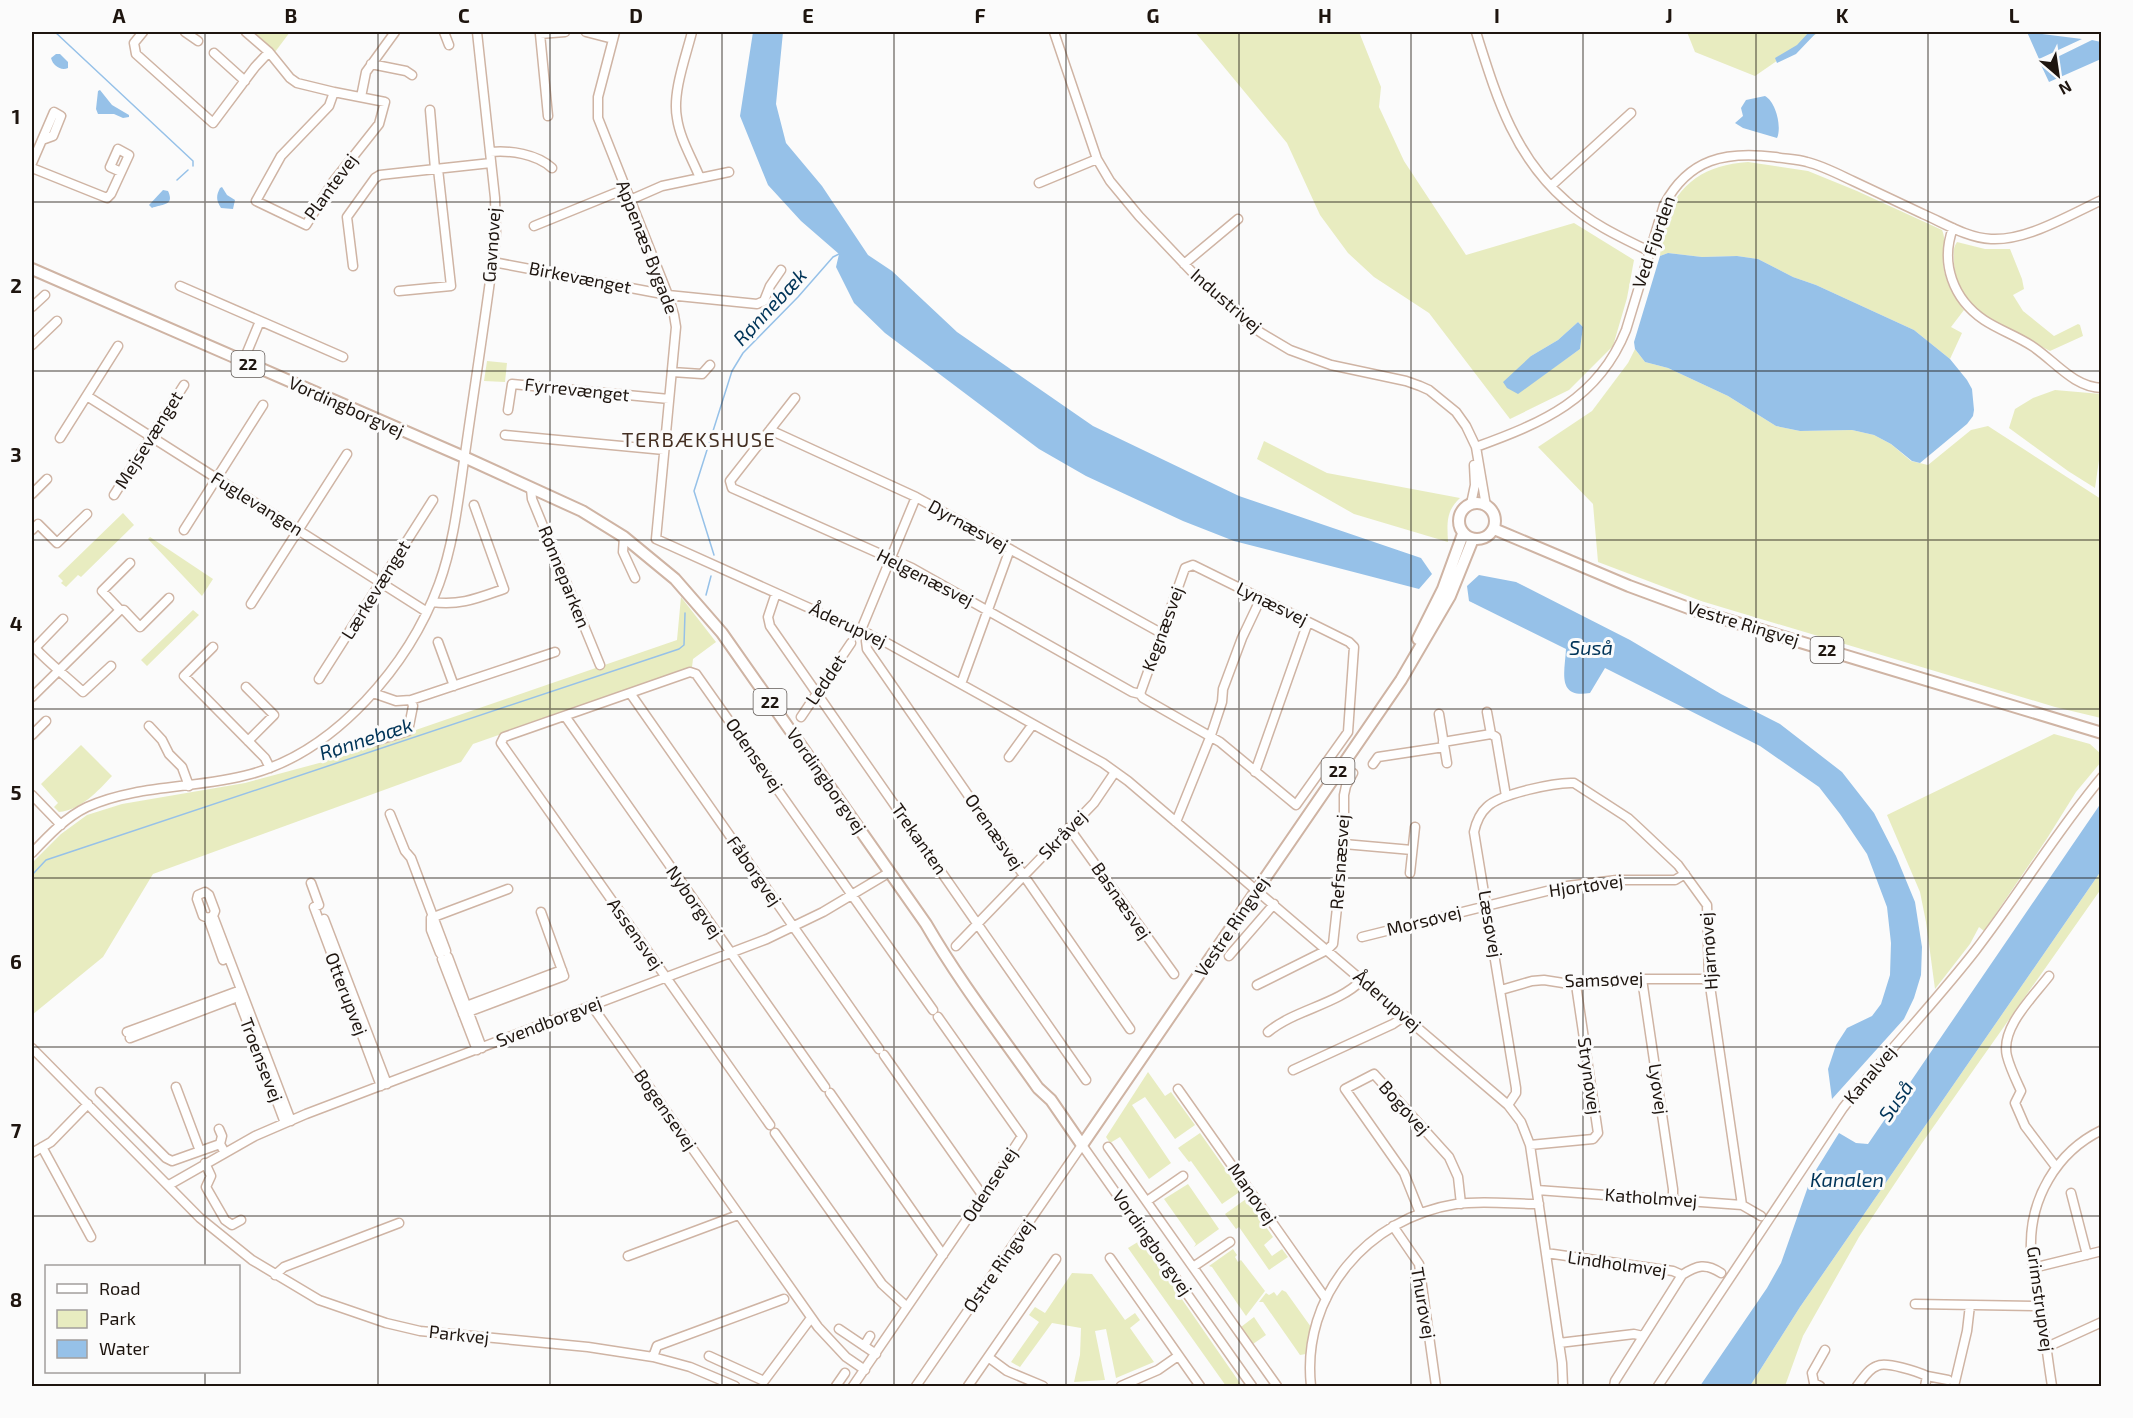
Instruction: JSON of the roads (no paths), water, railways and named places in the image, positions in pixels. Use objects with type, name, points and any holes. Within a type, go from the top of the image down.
[{"type":"main road","name":"Vordingborgvej","points":[[32,268],[582,511],[624,537],[675,579],[722,633],[926,924],[948,949],[1046,1086],[1051,1100],[1082,1145]]},
{"type":"main road","points":[[1468,537],[1483,539],[1494,529],[1495,519],[1486,506],[1471,504]]},
{"type":"main road","name":"22","points":[[1468,537],[1460,529],[1459,517],[1471,504]]},
{"type":"main road","name":"Vestre Ringvej","points":[[1494,529],[1629,586],[1694,610],[2102,733]]},
{"type":"main road","name":"Vestre Ringvej","points":[[1082,1145],[1401,680],[1450,596],[1468,537]]},
{"type":"street","points":[[143,32],[134,44],[136,54],[213,123],[269,52],[246,32]]},
{"type":"street","points":[[185,32],[198,41]]},
{"type":"street","points":[[361,97],[363,80],[371,64],[395,32]]},
{"type":"street","points":[[444,32],[449,45]]},
{"type":"street","name":"Gavnøvej","points":[[32,853],[61,825],[86,808],[103,801],[123,795],[230,780],[270,768],[312,746],[373,693],[402,656],[427,612],[450,546],[493,262],[496,222],[477,32]]},
{"type":"street","points":[[548,116],[540,34],[566,32]]},
{"type":"street","points":[[586,32],[614,35]]},
{"type":"street","points":[[692,32],[676,100],[676,116],[680,133],[700,178]]},
{"type":"street","name":"Industrivej","points":[[1054,32],[1097,159],[1110,181],[1138,216],[1184,264],[1251,326],[1290,350],[1331,365],[1406,381],[1429,390],[1456,412],[1476,447],[1486,506]]},
{"type":"street","points":[[1476,32],[1509,126],[1535,168],[1566,201],[1604,228],[1649,251]]},
{"type":"street","name":"Appenæs Bygade","points":[[614,35],[598,97],[598,118],[668,295],[676,327],[656,539]]},
{"type":"street","name":"Plantevej","points":[[269,52],[290,78],[303,85],[385,102],[379,124],[333,182],[306,225],[256,201],[281,156],[329,106],[334,92]]},
{"type":"street","points":[[214,53],[244,81]]},
{"type":"street","points":[[371,64],[406,71],[412,75]]},
{"type":"street","points":[[399,291],[451,286],[430,110]]},
{"type":"street","points":[[1551,186],[1631,113]]},
{"type":"street","points":[[42,140],[32,166],[107,198],[121,171]]},
{"type":"street","points":[[490,152],[500,151],[540,159],[552,168]]},
{"type":"street","name":"Ved Fjorden","points":[[1476,447],[1526,429],[1548,417],[1575,399],[1603,373],[1621,344],[1664,205],[1672,188],[1685,175],[1702,164],[1724,156],[1749,154],[1807,162],[1832,171],[1977,237],[2006,239],[2023,235],[2102,200]]},
{"type":"street","points":[[1039,183],[1097,159]]},
{"type":"street","points":[[352,266],[347,217],[375,178],[491,163]]},
{"type":"street","points":[[630,200],[662,186],[729,172]]},
{"type":"street","points":[[534,226],[625,189]]},
{"type":"street","points":[[1184,264],[1238,219]]},
{"type":"street","points":[[1953,228],[1948,243],[1950,274],[1964,302],[1983,320],[2031,346],[2077,382],[2089,387],[2102,388]]},
{"type":"street","name":"Birkevænget","points":[[493,262],[668,295],[760,303],[764,301],[775,277],[781,270]]},
{"type":"street","points":[[180,286],[343,357]]},
{"type":"street","points":[[32,307],[45,295]]},
{"type":"street","points":[[34,339],[57,321]]},
{"type":"street","points":[[243,362],[260,321]]},
{"type":"street","points":[[60,438],[118,346]]},
{"type":"street","points":[[672,372],[702,374],[710,365]]},
{"type":"street","name":"Fyrrevænget","points":[[508,410],[512,384],[669,399]]},
{"type":"street","name":"Mejsevænget","points":[[114,495],[184,385]]},
{"type":"street","name":"Fuglevangen","points":[[87,396],[427,612]]},
{"type":"street","name":"Helgenæsvej","points":[[795,398],[730,481],[732,488],[921,573],[1132,692],[1140,694],[1143,698],[1211,735],[1296,805]]},
{"type":"street","points":[[184,530],[263,405]]},
{"type":"street","name":"Dyrnæsvej","points":[[770,430],[916,497],[1161,633]]},
{"type":"street","points":[[505,435],[664,450]]},
{"type":"street","points":[[1471,504],[1475,485],[1476,447]]},
{"type":"street","points":[[251,604],[347,454]]},
{"type":"street","points":[[32,494],[47,479]]},
{"type":"street","name":"Rønneparken","points":[[531,489],[532,498],[600,665]]},
{"type":"street","points":[[865,632],[916,497]]},
{"type":"street","name":"Lærkevænget","points":[[319,679],[433,500]]},
{"type":"street","points":[[432,602],[463,603],[504,589],[474,505]]},
{"type":"street","points":[[33,526],[38,524],[57,543],[87,514]]},
{"type":"street","points":[[624,537],[623,552],[635,578]]},
{"type":"street","name":"Åderupvej","points":[[656,539],[865,632],[962,684],[1115,772],[1274,904],[1508,1105],[1521,1122],[1530,1145],[1559,1342],[1563,1386]]},
{"type":"street","points":[[962,684],[1010,549]]},
{"type":"street","points":[[130,564],[102,591],[120,610],[124,610],[140,627],[169,598]]},
{"type":"street","name":"Lynæsvej","points":[[1188,566],[1193,565],[1349,642],[1354,647],[1348,732],[1296,805]]},
{"type":"street","name":"Kegnæsvej","points":[[1140,694],[1185,568],[1188,566]]},
{"type":"street","name":"Trekanten","points":[[776,593],[768,617],[770,626],[1086,1080]]},
{"type":"street","points":[[1179,824],[1222,702],[1223,689],[1242,638],[1260,600]]},
{"type":"street","points":[[32,697],[120,610]]},
{"type":"street","points":[[63,619],[35,648],[82,692],[111,666]]},
{"type":"street","points":[[1256,772],[1308,622]]},
{"type":"street","name":"Orenæsvej","points":[[865,632],[867,649],[1130,1029]]},
{"type":"street","points":[[438,642],[454,686]]},
{"type":"street","name":"Leddet","points":[[801,717],[851,643]]},
{"type":"street","points":[[213,647],[184,676],[265,758],[270,768]]},
{"type":"street","points":[[373,693],[396,701],[411,700],[555,652]]},
{"type":"street","name":"Odensevej","points":[[501,742],[504,737],[690,672],[696,674],[1022,1136],[908,1308],[853,1386]]},
{"type":"street","points":[[246,687],[274,716],[248,741]]},
{"type":"street","name":"Fåborgvej","points":[[630,693],[983,1196]]},
{"type":"street","points":[[372,742],[408,731],[413,706],[411,700]]},
{"type":"street","points":[[1487,712],[1491,734]]},
{"type":"street","points":[[1438,714],[1447,763]]},
{"type":"street","name":"Nyborgvej","points":[[565,716],[943,1256]]},
{"type":"street","points":[[32,735],[46,721]]},
{"type":"street","points":[[1009,757],[1033,724]]},
{"type":"street","points":[[149,726],[162,740],[169,754],[182,767],[189,786]]},
{"type":"street","points":[[1373,764],[1378,757],[1491,734],[1496,737],[1506,796]]},
{"type":"street","name":"Assensvej","points":[[501,742],[770,1125]]},
{"type":"street","name":"Skråvej","points":[[956,946],[1094,803],[1115,772]]},
{"type":"street","name":"Refsnæsvej","points":[[1327,950],[1334,944],[1344,844],[1344,795],[1353,773]]},
{"type":"street","name":"Kanalvej","points":[[1658,1386],[1843,1107],[1870,1072],[1936,1000],[1976,949],[2072,812],[2102,777]]},
{"type":"street","name":"Hjarnøvej","points":[[1546,787],[1574,783],[1628,818],[1678,865],[1707,905],[1709,979],[1742,1204]]},
{"type":"street","name":"Læsøvej","points":[[1508,1105],[1516,1093],[1516,1088],[1474,832],[1487,806],[1506,796],[1546,787]]},
{"type":"street","points":[[32,795],[61,825]]},
{"type":"street","points":[[390,814],[405,851],[411,858],[432,916],[431,930],[444,955],[480,1049]]},
{"type":"street","points":[[1410,873],[1415,827]]},
{"type":"street","name":"Basnæsvej","points":[[1069,828],[1174,974]]},
{"type":"street","points":[[1344,844],[1412,850]]},
{"type":"street","name":"Svendborgvej","points":[[169,1185],[205,1163],[288,1122],[731,954],[793,927],[853,896],[890,872]]},
{"type":"street","name":"Hjortøvej","points":[[1487,906],[1573,885],[1617,880],[1675,880],[1685,874]]},
{"type":"street","name":"Otterupvej","points":[[311,883],[316,906],[384,1085]]},
{"type":"street","points":[[432,916],[508,889]]},
{"type":"street","points":[[1229,956],[1274,904]]},
{"type":"street","name":"Morsøvej","points":[[1362,937],[1487,906]]},
{"type":"street","points":[[465,1010],[563,973],[541,912]]},
{"type":"street","name":"Troensevej","points":[[210,917],[288,1122]]},
{"type":"street","points":[[1257,985],[1327,950]]},
{"type":"street","points":[[2049,976],[2011,1026],[2006,1041],[2007,1056],[2021,1091],[2015,1103],[2025,1126],[2056,1167]]},
{"type":"street","name":"Samsøvej","points":[[1501,990],[1544,980],[1576,985],[1642,979],[1709,979]]},
{"type":"street","name":"Lyøvej","points":[[1642,979],[1673,1199]]},
{"type":"street","points":[[1268,1032],[1289,1019],[1353,989],[1362,980]]},
{"type":"street","name":"Strynøvej","points":[[1530,1145],[1593,1139],[1598,1133],[1576,985]]},
{"type":"street","name":"Troensevej","points":[[128,1035],[239,993]]},
{"type":"street","name":"Bogensevej","points":[[592,1006],[811,1318],[831,1343],[865,1370]]},
{"type":"street","points":[[1293,1070],[1394,1024],[1405,1016]]},
{"type":"street","name":"Parkvej","points":[[32,1048],[221,1236],[275,1275],[329,1303],[386,1323],[420,1331],[588,1347],[653,1357],[690,1367],[735,1386]]},
{"type":"street","name":"Bogøvej","points":[[1420,1213],[1404,1173],[1345,1089],[1374,1074],[1449,1157],[1458,1177],[1461,1204]]},
{"type":"street","points":[[176,1087],[200,1151]]},
{"type":"street","name":"Manøvej","points":[[1178,1089],[1326,1299]]},
{"type":"street","points":[[100,1092],[166,1158],[172,1161],[220,1144]]},
{"type":"street","points":[[32,1153],[51,1142],[88,1104]]},
{"type":"street","points":[[219,1129],[222,1136],[220,1144],[225,1153]]},
{"type":"street","name":"Grimstrupvej","points":[[2052,1386],[2032,1268],[2032,1227],[2035,1209],[2056,1167],[2082,1141],[2102,1130]]},
{"type":"street","points":[[775,1133],[882,1284],[908,1308]]},
{"type":"street","name":"Østre Ringvej","points":[[916,1386],[1082,1145]]},
{"type":"street","name":"Vordingborgvej","points":[[1082,1145],[1252,1386]]},
{"type":"street","points":[[42,1147],[91,1237]]},
{"type":"street","points":[[1108,1147],[1277,1386]]},
{"type":"street","points":[[205,1163],[211,1176],[206,1187],[225,1220],[232,1225],[241,1220]]},
{"type":"street","points":[[1147,1201],[1183,1176]]},
{"type":"street","name":"Katholmvej","points":[[1537,1190],[1742,1204],[1761,1215]]},
{"type":"street","points":[[2071,1193],[2087,1255]]},
{"type":"street","points":[[1311,1386],[1311,1349],[1326,1299],[1336,1278],[1350,1260],[1368,1243],[1393,1226],[1420,1213],[1461,1204],[1539,1204]]},
{"type":"street","points":[[627,1256],[738,1215]]},
{"type":"street","points":[[275,1275],[284,1267],[399,1222]]},
{"type":"street","name":"Thurøvej","points":[[1393,1226],[1419,1264],[1437,1386]]},
{"type":"street","points":[[1193,1267],[1230,1242]]},
{"type":"street","points":[[2032,1268],[2102,1251]]},
{"type":"street","name":"Lindholmvej","points":[[1546,1253],[1673,1271],[1683,1275],[1705,1265],[1720,1273]]},
{"type":"street","points":[[1110,1258],[1200,1386]]},
{"type":"street","points":[[968,1386],[1056,1259]]},
{"type":"street","points":[[1614,1386],[1683,1275]]},
{"type":"street","points":[[653,1357],[657,1346],[784,1299]]},
{"type":"street","points":[[1915,1304],[2040,1305]]},
{"type":"street","points":[[1857,1386],[1877,1365],[1885,1364],[1951,1383],[1967,1331],[1970,1305]]},
{"type":"street","points":[[709,1356],[764,1381],[811,1318]]},
{"type":"street","points":[[2046,1347],[2102,1322]]},
{"type":"street","points":[[839,1329],[876,1354]]},
{"type":"street","points":[[1559,1342],[1634,1334],[1643,1336]]},
{"type":"street","points":[[864,1346],[870,1336]]},
{"type":"street","points":[[1820,1386],[1812,1379],[1812,1373],[1825,1350]]},
{"type":"street","points":[[1121,1386],[1158,1370],[1178,1356]]},
{"type":"street","points":[[988,1357],[1020,1378],[1043,1386]]},
{"type":"street","points":[[836,1386],[845,1373]]},
{"type":"street","points":[[1925,1386],[1927,1376]]},
{"type":"water","points":[[753,32],[783,32],[776,104],[786,143],[822,186],[868,255],[892,271],[957,332],[1093,426],[1239,496],[1421,558],[1432,574],[1419,589],[1234,541],[1183,521],[1086,476],[1039,449],[885,333],[854,303],[836,267],[839,254],[801,221],[768,185],[740,116]]},
{"type":"water","points":[[1809,32],[1817,32],[1796,54],[1777,63],[1775,58],[1797,45]]},
{"type":"water","points":[[2027,32],[2082,39],[2039,59]]},
{"type":"water","points":[[2092,40],[2101,42],[2101,59],[2049,82],[2041,65]]},
{"type":"water","points":[[60,54],[68,62],[68,68],[55,65],[51,58]]},
{"type":"water","points":[[100,90],[112,105],[129,117],[98,114],[96,109]]},
{"type":"water","points":[[1765,96],[1777,115],[1779,128],[1777,138],[1743,128],[1735,123],[1743,116],[1741,108],[1746,100]]},
{"type":"water","points":[[222,187],[227,195],[235,200],[233,209],[221,208],[219,205],[217,196]]},
{"type":"water","points":[[163,190],[168,191],[169,202],[152,208],[149,205]]},
{"type":"water","points":[[1668,253],[1758,259],[1793,277],[1816,285],[1914,330],[1950,359],[1967,380],[1972,389],[1973,416],[1967,424],[1920,463],[1912,461],[1891,444],[1874,435],[1852,430],[1800,431],[1776,426],[1728,396],[1668,368],[1645,362],[1635,349],[1634,342],[1660,256]]},
{"type":"water","points":[[1578,322],[1583,327],[1580,349],[1518,394],[1507,388],[1503,382],[1531,356],[1558,340]]},
{"type":"water","name":"Suså","points":[[1479,575],[1516,582],[1630,640],[1721,694],[1780,724],[1842,772],[1874,813],[1896,856],[1915,902],[1922,947],[1921,975],[1904,1019],[1832,1099],[1828,1069],[1836,1045],[1847,1028],[1872,1016],[1881,1004],[1890,975],[1891,943],[1887,907],[1867,854],[1819,787],[1760,746],[1605,668],[1590,693],[1572,692],[1567,688],[1565,682],[1566,649],[1469,601],[1467,586]]},
{"type":"water","name":"Kanalen","points":[[2101,803],[2101,871],[1800,1307],[1750,1386],[1700,1386],[1767,1288],[1781,1263],[1811,1178],[1839,1133],[1856,1143],[1868,1144]]},
{"type":"waterway","points":[[55,32],[193,161],[193,166]]},
{"type":"waterway","points":[[177,180],[188,170]]},
{"type":"waterway","name":"Rønnebæk","points":[[714,555],[694,491],[732,371],[743,353],[798,297],[833,257],[839,254]]},
{"type":"waterway","name":"Rønnebæk","points":[[706,595],[711,576]]},
{"type":"waterway","name":"Rønnebæk","points":[[32,875],[46,860],[679,649],[684,645],[685,613]]},
{"type":"district","name":"TERBÆKSHUSE","points":[[699,440]]}]
